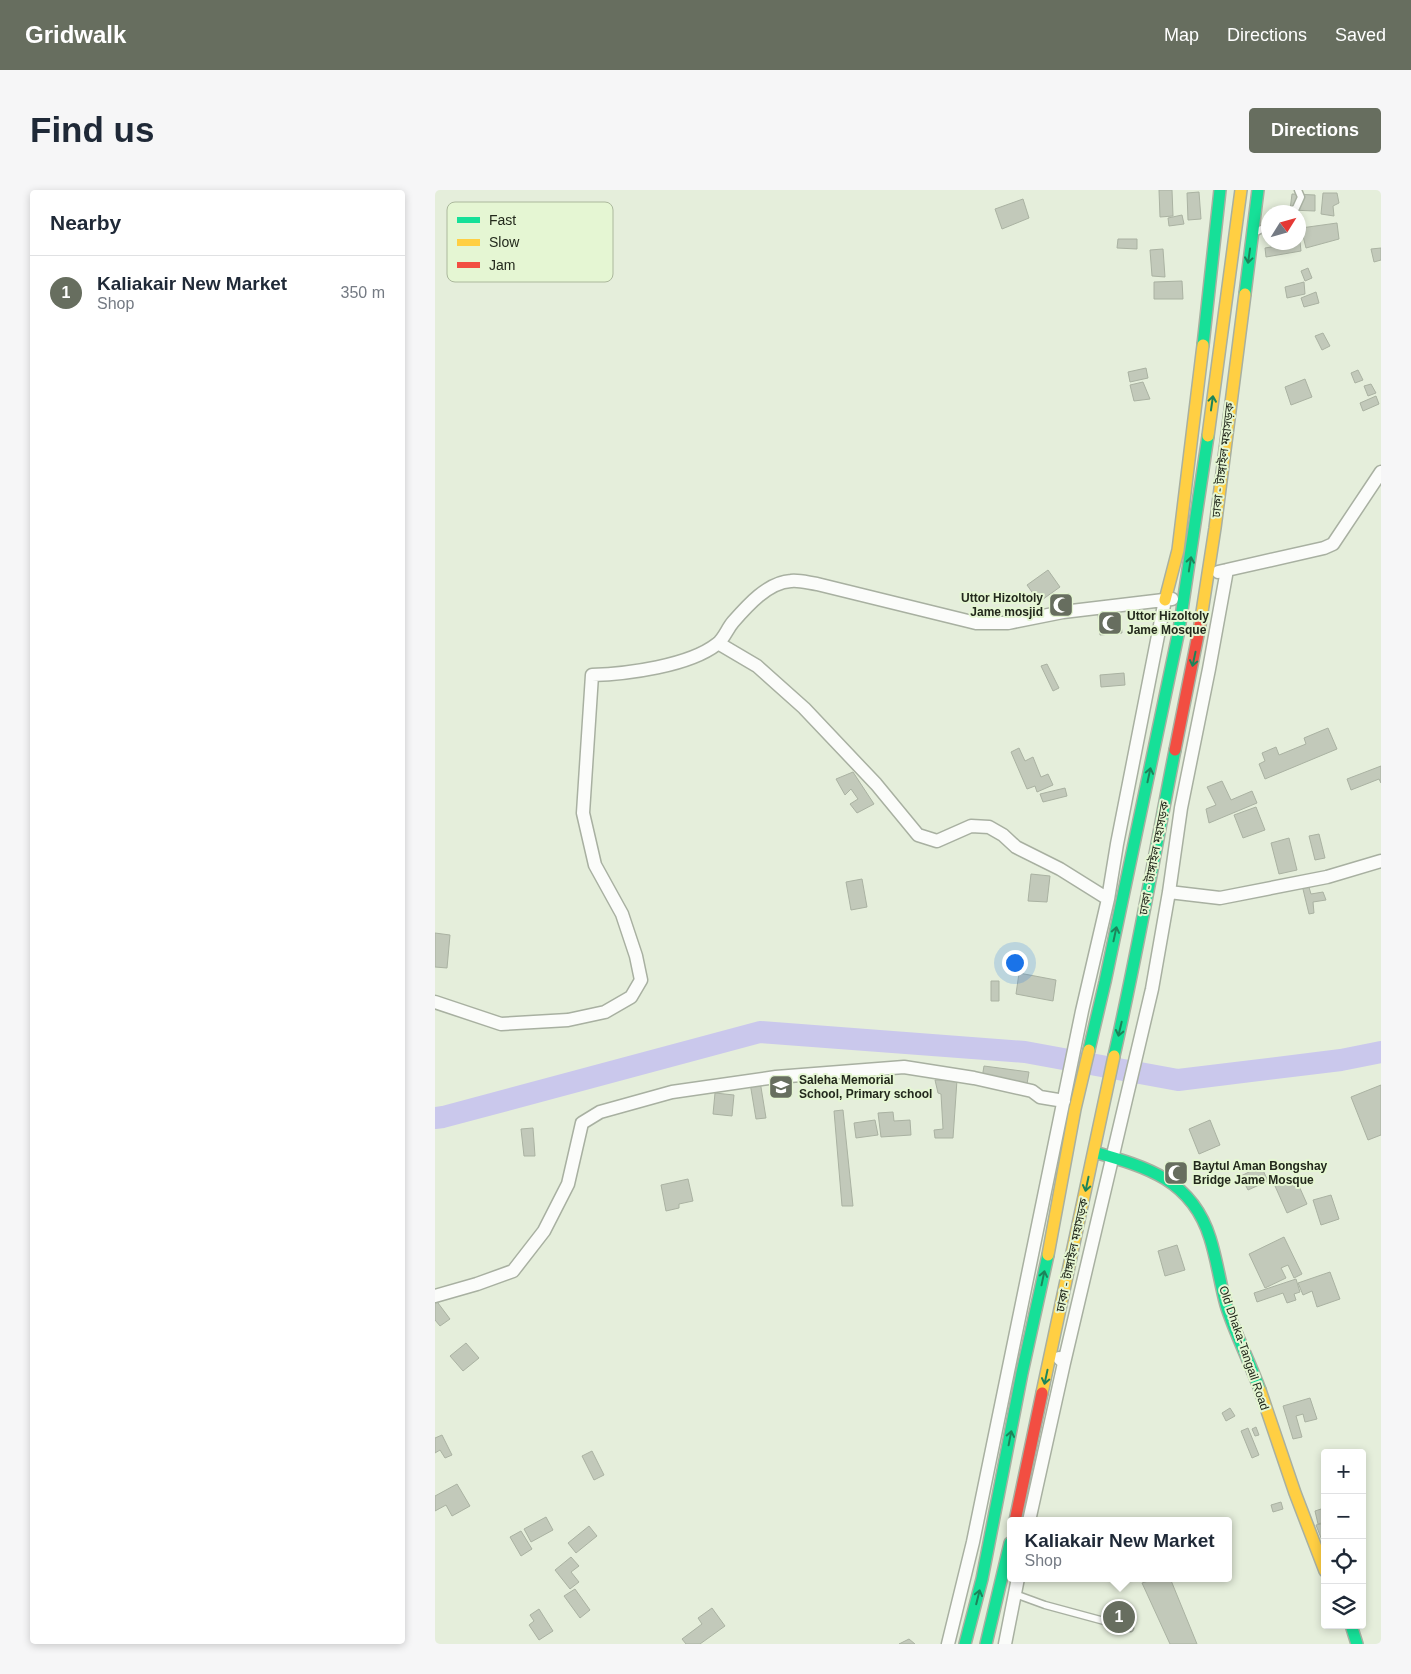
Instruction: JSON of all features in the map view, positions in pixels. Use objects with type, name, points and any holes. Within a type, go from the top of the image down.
[{"type":"main road","points":[[1165,600],[1179,541],[1196,411],[1220,190]]},
{"type":"main road","name":"ঢাকা - টাঙ্গাইল মহাসড়ক","points":[[965,1644],[982,1578],[1022,1373],[1049,1252],[1075,1109],[1105,982],[1179,630],[1198,511],[1241,190]]},
{"type":"main road","name":"ঢাকা - টাঙ্গাইল মহাসড়ক","points":[[1016,1517],[1131,982],[1149,881],[1198,639],[1209,574],[1258,190]]},
{"type":"main road","name":"Old Dhaka-Tangail Road","points":[[1094,1152],[1159,1174],[1183,1193],[1199,1212],[1206,1225],[1228,1309],[1248,1359],[1288,1477],[1321,1561]]},
{"type":"main road","points":[[986,1644],[1007,1556]]},
{"type":"main road","points":[[1352,1629],[1357,1644]]},
{"type":"street","points":[[1209,574],[1324,548],[1333,544],[1381,472]]},
{"type":"street","points":[[1030,1517],[1152,989],[1181,808],[1227,570]]},
{"type":"street","points":[[435,1002],[501,1024],[568,1020],[605,1012],[631,997],[641,980],[636,956],[622,914],[595,865],[583,813],[592,675],[667,665],[698,655],[718,643],[733,623],[754,601],[774,585],[791,581],[817,584],[976,623],[1008,623],[1063,612],[1184,598]]},
{"type":"street","points":[[948,1644],[973,1542],[1082,1011],[1108,899],[1165,600]]},
{"type":"street","points":[[718,643],[757,666],[804,708],[876,784],[919,835],[937,841],[971,826],[989,827],[1003,835],[1016,847],[1061,869],[1108,899]]},
{"type":"street","points":[[1169,892],[1220,898],[1327,877],[1381,860]]},
{"type":"street","points":[[435,1296],[513,1271],[544,1230],[568,1184],[583,1123],[600,1112],[672,1092],[776,1076],[904,1067],[974,1078],[1032,1091],[1040,1097],[1064,1101]]},
{"type":"street","points":[[1051,1352],[1064,1363]]},
{"type":"street","points":[[1005,1644],[1017,1582]]},
{"type":"lane","points":[[1298,190],[1301,197],[1298,205]]},
{"type":"lane","points":[[1252,234],[1261,230]]},
{"type":"lane","points":[[1015,1594],[1045,1605],[1130,1628]]},
{"type":"building","points":[[1159,190],[1172,190],[1173,216],[1160,217]]},
{"type":"building","points":[[1199,192],[1201,219],[1188,220],[1187,193]]},
{"type":"building","points":[[1323,193],[1337,193],[1339,203],[1333,206],[1334,216],[1321,214]]},
{"type":"building","points":[[1292,194],[1315,195],[1315,211],[1306,211],[1306,205],[1291,205]]},
{"type":"building","points":[[1023,199],[1029,218],[1002,229],[995,209]]},
{"type":"building","points":[[1182,215],[1184,224],[1169,226],[1168,218]]},
{"type":"building","points":[[1337,223],[1339,239],[1306,248],[1306,227]]},
{"type":"building","points":[[1118,239],[1137,239],[1137,249],[1117,248]]},
{"type":"building","points":[[1381,248],[1381,260],[1374,262],[1371,249]]},
{"type":"building","points":[[1163,249],[1165,277],[1152,276],[1150,250]]},
{"type":"building","points":[[1265,250],[1301,250],[1301,251],[1266,257]]},
{"type":"building","points":[[1308,268],[1312,278],[1305,281],[1301,271]]},
{"type":"building","points":[[1182,281],[1183,299],[1154,299],[1154,282]]},
{"type":"building","points":[[1304,282],[1305,294],[1287,298],[1285,287]]},
{"type":"building","points":[[1316,292],[1319,303],[1304,307],[1301,298]]},
{"type":"building","points":[[1323,333],[1330,346],[1322,350],[1315,336]]},
{"type":"building","points":[[1146,368],[1148,378],[1130,382],[1128,372]]},
{"type":"building","points":[[1358,370],[1363,380],[1355,383],[1351,373]]},
{"type":"building","points":[[1305,379],[1312,397],[1291,405],[1285,387]]},
{"type":"building","points":[[1143,382],[1150,399],[1134,401],[1130,385]]},
{"type":"building","points":[[1371,384],[1376,393],[1368,396],[1364,386]]},
{"type":"building","points":[[1376,396],[1379,404],[1363,411],[1360,403]]},
{"type":"building","points":[[1048,570],[1060,587],[1039,602],[1027,585]]},
{"type":"building","name":"Uttor Hizoltoly Jame Mosque","points":[[1098,614],[1120,614],[1122,633],[1100,635]]},
{"type":"building","points":[[1047,664],[1059,688],[1053,691],[1041,666]]},
{"type":"building","points":[[1124,673],[1125,685],[1101,687],[1100,675]]},
{"type":"building","points":[[1328,728],[1337,749],[1265,779],[1259,764],[1265,761],[1262,753],[1276,747],[1279,755],[1306,744],[1304,738]]},
{"type":"building","points":[[1019,748],[1025,761],[1033,757],[1041,777],[1048,774],[1053,785],[1037,792],[1035,786],[1027,789],[1011,752]]},
{"type":"building","points":[[1381,766],[1381,783],[1379,779],[1351,790],[1347,779]]},
{"type":"building","points":[[853,772],[874,804],[857,813],[850,804],[858,799],[851,789],[845,795],[836,779]]},
{"type":"building","points":[[1222,781],[1231,800],[1252,791],[1257,803],[1209,823],[1206,809],[1216,805],[1207,787]]},
{"type":"building","points":[[1065,788],[1067,796],[1043,802],[1040,794]]},
{"type":"building","points":[[1256,807],[1265,830],[1243,838],[1234,815]]},
{"type":"building","points":[[1319,834],[1325,858],[1315,860],[1309,836]]},
{"type":"building","points":[[1289,838],[1297,870],[1279,874],[1271,843]]},
{"type":"building","points":[[1031,874],[1050,876],[1047,902],[1028,901]]},
{"type":"building","points":[[862,879],[867,907],[851,910],[846,882]]},
{"type":"building","points":[[1308,884],[1311,894],[1323,892],[1326,900],[1313,902],[1314,913],[1309,914],[1302,885]]},
{"type":"building","points":[[435,933],[450,935],[447,968],[435,967]]},
{"type":"building","points":[[1019,973],[1056,980],[1053,1001],[1016,994]]},
{"type":"building","points":[[991,981],[999,981],[999,1001],[991,1001]]},
{"type":"building","points":[[984,1066],[1029,1072],[1027,1084],[982,1078]]},
{"type":"building","points":[[935,1080],[957,1080],[953,1138],[935,1138],[934,1130],[943,1129],[941,1094],[938,1093]]},
{"type":"building","points":[[760,1081],[766,1118],[756,1119],[750,1083]]},
{"type":"building","points":[[1381,1085],[1381,1135],[1368,1140],[1351,1097]]},
{"type":"building","points":[[715,1093],[734,1095],[732,1116],[713,1114]]},
{"type":"building","points":[[843,1110],[853,1206],[842,1206],[834,1111]]},
{"type":"building","points":[[893,1112],[894,1121],[910,1120],[911,1135],[881,1137],[878,1113]]},
{"type":"building","points":[[875,1120],[878,1135],[856,1138],[854,1123]]},
{"type":"building","points":[[1210,1120],[1220,1145],[1199,1154],[1189,1129]]},
{"type":"building","points":[[533,1128],[535,1156],[524,1156],[521,1129]]},
{"type":"building","points":[[1261,1166],[1268,1181],[1248,1190],[1241,1176]]},
{"type":"building","points":[[1295,1177],[1307,1204],[1287,1213],[1275,1186]]},
{"type":"building","points":[[688,1179],[693,1201],[679,1204],[679,1208],[666,1211],[661,1185]]},
{"type":"building","points":[[1331,1195],[1339,1219],[1321,1225],[1313,1200]]},
{"type":"building","points":[[1284,1237],[1302,1274],[1294,1278],[1288,1265],[1281,1268],[1286,1278],[1265,1288],[1249,1254]]},
{"type":"building","points":[[1177,1245],[1185,1270],[1165,1276],[1158,1251]]},
{"type":"building","points":[[1330,1272],[1340,1299],[1317,1307],[1312,1291],[1303,1295],[1298,1283]]},
{"type":"building","points":[[1296,1279],[1300,1292],[1294,1294],[1296,1300],[1287,1303],[1283,1293],[1257,1302],[1254,1293]]},
{"type":"building","points":[[435,1299],[450,1319],[440,1326],[435,1320]]},
{"type":"building","points":[[466,1343],[479,1358],[463,1371],[450,1356]]},
{"type":"building","points":[[1310,1398],[1317,1419],[1305,1422],[1303,1414],[1296,1416],[1302,1437],[1293,1439],[1283,1406]]},
{"type":"building","points":[[1230,1408],[1235,1416],[1226,1421],[1222,1413]]},
{"type":"building","points":[[1256,1427],[1259,1435],[1255,1436],[1252,1429]]},
{"type":"building","points":[[1248,1428],[1259,1455],[1252,1458],[1241,1431]]},
{"type":"building","points":[[442,1435],[452,1455],[445,1458],[440,1450],[435,1453],[435,1438]]},
{"type":"building","points":[[592,1451],[604,1475],[594,1480],[582,1456]]},
{"type":"building","points":[[457,1484],[470,1506],[452,1516],[446,1505],[435,1511],[435,1496]]},
{"type":"building","points":[[1281,1502],[1283,1509],[1273,1512],[1271,1505]]},
{"type":"building","points":[[1321,1509],[1321,1523],[1318,1524],[1315,1511]]},
{"type":"building","points":[[546,1517],[553,1530],[531,1542],[524,1529]]},
{"type":"building","points":[[1321,1524],[1321,1538],[1316,1525]]},
{"type":"building","points":[[589,1526],[597,1536],[576,1553],[568,1543]]},
{"type":"building","points":[[521,1531],[532,1549],[521,1556],[510,1537]]},
{"type":"building","points":[[571,1557],[579,1566],[571,1572],[579,1582],[570,1589],[555,1570]]},
{"type":"building","points":[[1172,1582],[1197,1644],[1170,1644],[1142,1583]]},
{"type":"building","points":[[575,1589],[590,1610],[580,1618],[564,1596]]},
{"type":"building","points":[[712,1608],[725,1626],[700,1644],[686,1644],[682,1639],[702,1624],[698,1618]]},
{"type":"building","points":[[539,1609],[553,1631],[539,1640],[529,1625],[534,1621],[530,1615]]},
{"type":"building","points":[[909,1639],[915,1644],[899,1644]]},
{"type":"waterway","points":[[435,1118],[760,1032],[1025,1052],[1178,1080],[1341,1060],[1381,1052]]},
{"type":"traffic: fast","points":[[1203,345],[1220,190]]},
{"type":"traffic: fast","points":[[1245,294],[1258,190]]},
{"type":"traffic: fast","points":[[1089,1050],[1179,630],[1208,436]]},
{"type":"traffic: fast","points":[[1114,1056],[1175,750]]},
{"type":"traffic: fast","points":[[1094,1152],[1132,1164],[1165,1179],[1192,1202],[1202,1218],[1210,1238],[1226,1305],[1260,1390]]},
{"type":"traffic: fast","points":[[965,1644],[982,1579],[1022,1373],[1048,1255]]},
{"type":"traffic: fast","points":[[986,1644],[1007,1556]]},
{"type":"traffic: fast","points":[[1352,1629],[1357,1644]]},
{"type":"traffic: slow","points":[[1208,436],[1241,190]]},
{"type":"traffic: slow","points":[[1200,625],[1215,528],[1245,294]]},
{"type":"traffic: slow","points":[[1165,600],[1178,550],[1203,345]]},
{"type":"traffic: slow","points":[[1048,1255],[1075,1109],[1089,1050]]},
{"type":"traffic: slow","points":[[1042,1393],[1114,1056]]},
{"type":"traffic: slow","points":[[1260,1390],[1295,1493],[1321,1561]]},
{"type":"traffic: jam","points":[[1175,750],[1200,625]]},
{"type":"traffic: jam","points":[[1016,1517],[1042,1393]]},
{"type":"place","name":"Uttor Hizoltoly Jame mosjid","points":[[1061,605]]},
{"type":"place","name":"Uttor Hizoltoly Jame Mosque","points":[[1110,623]]},
{"type":"place","name":"Saleha Memorial School, Primary school","points":[[781,1087]]},
{"type":"place","name":"Baytul Aman Bongshay Bridge Jame Mosque","points":[[1176,1173]]},
{"type":"place","name":"Kaliakair New Market","points":[[1119,1617]]}]
